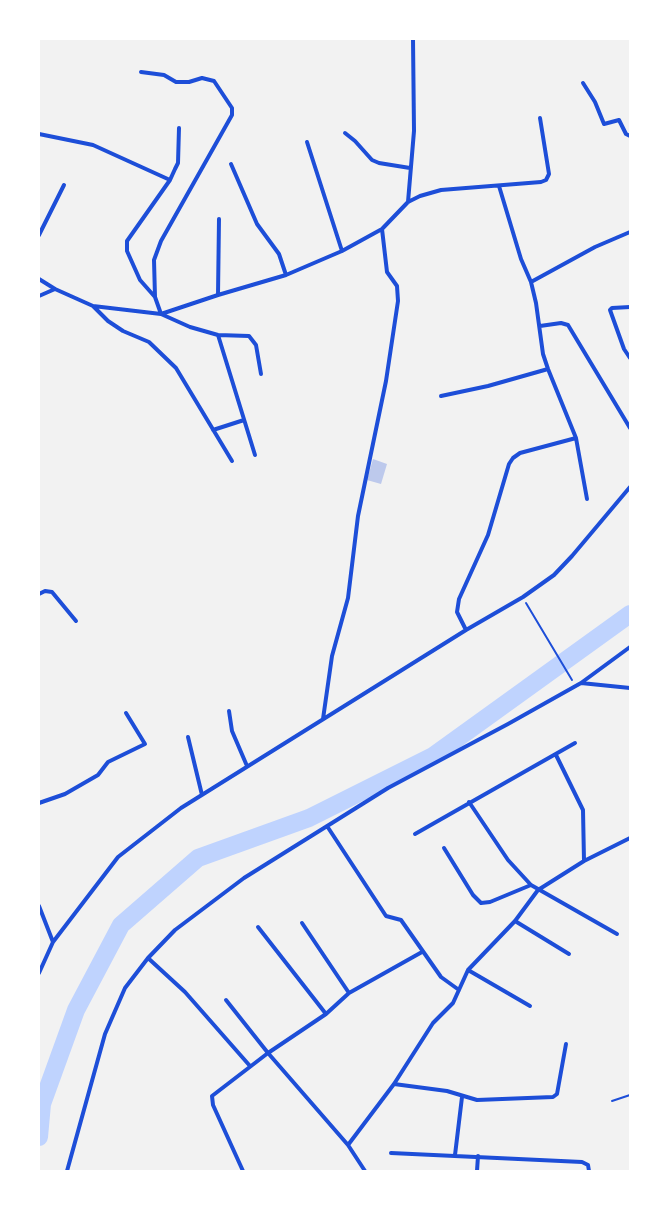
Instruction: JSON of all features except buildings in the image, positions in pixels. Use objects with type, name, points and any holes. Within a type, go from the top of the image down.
[{"type":"street","points":[[408,202],[414,131],[413,39]]},
{"type":"street","points":[[140,72],[164,75],[176,82],[189,82],[202,78],[214,81],[233,111],[199,176],[161,241],[154,260],[155,298],[161,314]]},
{"type":"street","points":[[583,83],[595,102],[604,124],[619,120],[626,134],[630,136]]},
{"type":"street","points":[[161,314],[218,294],[286,275],[342,251],[382,229],[408,202],[420,196],[441,190],[541,182],[548,178],[549,174],[540,118]]},
{"type":"street","points":[[155,298],[140,280],[127,250],[127,241],[170,180],[178,162],[180,128]]},
{"type":"street","points":[[345,133],[355,141],[372,160],[379,163],[410,168]]},
{"type":"street","points":[[39,134],[93,145],[170,180]]},
{"type":"street","points":[[307,142],[342,251]]},
{"type":"street","points":[[231,164],[257,224],[278,254],[286,275]]},
{"type":"street","points":[[39,235],[64,184]]},
{"type":"street","points":[[499,186],[521,259],[531,282],[548,369],[576,438],[587,499]]},
{"type":"street","points":[[218,294],[219,219]]},
{"type":"street","points":[[323,719],[332,656],[348,598],[358,516],[386,381],[398,301],[397,286],[386,272],[382,229]]},
{"type":"street","points":[[531,282],[595,247],[630,232]]},
{"type":"street","points":[[39,279],[55,290],[93,306],[161,314],[203,332],[218,335],[249,336],[256,345],[261,374]]},
{"type":"street","points":[[39,296],[55,290]]},
{"type":"street","points":[[93,306],[108,321],[149,342],[176,368],[232,461]]},
{"type":"street","points":[[630,307],[612,308],[610,314],[627,355],[630,358]]},
{"type":"street","points":[[540,326],[561,323],[568,326],[630,428]]},
{"type":"street","points":[[218,335],[255,455]]},
{"type":"street","points":[[441,396],[488,386],[548,369]]},
{"type":"street","points":[[213,430],[244,420]]},
{"type":"street","points":[[466,630],[458,612],[459,599],[488,535],[509,464],[513,458],[520,453],[576,438]]},
{"type":"street","points":[[39,973],[53,942],[118,857],[181,808],[466,630],[523,597],[554,574],[572,556],[630,487]]},
{"type":"street","points":[[39,594],[45,591],[52,592],[76,621]]},
{"type":"street","points":[[68,1171],[105,1034],[125,988],[148,958],[175,930],[244,878],[388,788],[582,683],[630,647]]},
{"type":"street","points":[[582,683],[630,688]]},
{"type":"street","points":[[229,711],[232,731],[247,766]]},
{"type":"street","points":[[39,803],[65,794],[98,775],[108,762],[145,744],[126,713]]},
{"type":"street","points":[[188,737],[202,795]]},
{"type":"street","points":[[415,834],[469,802],[556,755],[574,743]]},
{"type":"street","points":[[556,755],[583,810],[584,861]]},
{"type":"street","points":[[469,802],[508,860],[531,885],[617,934]]},
{"type":"street","points":[[328,826],[386,916],[401,920],[422,952],[444,980],[459,990]]},
{"type":"street","points":[[348,1145],[394,1084],[433,1022],[453,1003],[468,970],[515,921],[538,890],[584,861],[630,838]]},
{"type":"street","points":[[444,848],[473,895],[481,903],[490,902],[531,885]]},
{"type":"street","points":[[39,906],[53,942]]},
{"type":"street","points":[[515,921],[569,954]]},
{"type":"street","points":[[302,923],[349,993]]},
{"type":"street","points":[[258,928],[326,1014]]},
{"type":"street","points":[[243,1171],[212,1100],[212,1096],[219,1089],[268,1053],[326,1014],[349,993],[422,952]]},
{"type":"street","points":[[148,958],[185,992],[250,1066]]},
{"type":"street","points":[[468,970],[530,1006]]},
{"type":"street","points":[[226,1000],[268,1053],[348,1145],[365,1171]]},
{"type":"street","points":[[394,1084],[447,1091],[462,1097],[477,1100],[556,1096],[566,1044]]},
{"type":"street","points":[[455,1155],[462,1097]]},
{"type":"street","points":[[391,1153],[582,1162],[588,1165],[589,1171]]},
{"type":"street","points":[[477,1171],[478,1156]]},
{"type":"lane","points":[[612,1101],[630,1096]]},
{"type":"path","points":[[526,604],[570,678]]},
{"type":"waterway","points":[[39,1137],[42,1104],[76,1010],[121,925],[198,858],[309,818],[433,756],[630,614]]}]
